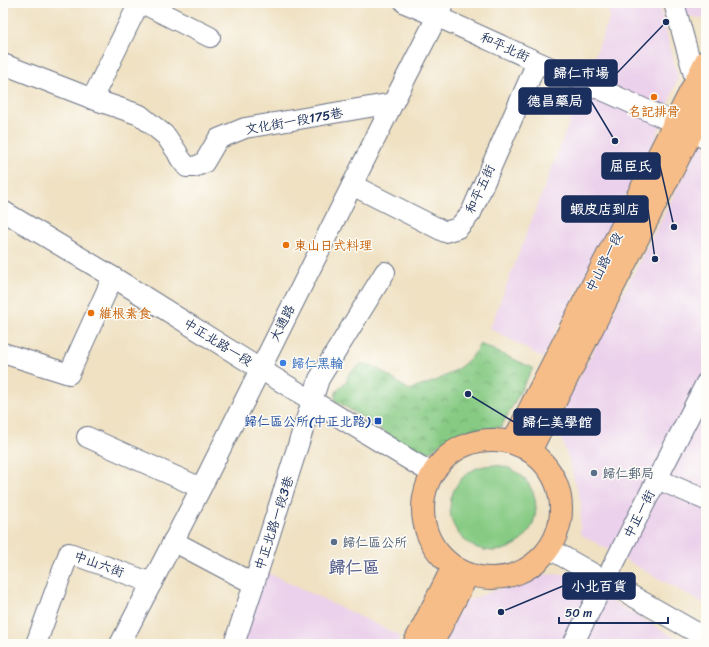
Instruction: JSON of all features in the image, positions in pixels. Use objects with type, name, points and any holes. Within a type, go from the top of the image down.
[{"type":"main road","name":"中山路一段","points":[[691,131],[695,83],[706,61]]},
{"type":"main road","name":"中山路一段","points":[[521,447],[705,106]]},
{"type":"main road","points":[[486,440],[500,440],[521,447],[542,461],[551,474],[557,488],[560,504],[560,520],[555,535],[548,548],[538,560],[526,569],[512,575],[498,578],[483,578],[461,570],[444,560],[431,541],[426,530],[423,507],[424,495],[428,484],[438,466],[452,453],[468,444],[486,440]]},
{"type":"main road","points":[[414,644],[461,570]]},
{"type":"main road","points":[[432,644],[461,570]]},
{"type":"street","points":[[92,99],[140,3],[210,37]]},
{"type":"street","name":"和平北街","points":[[405,3],[441,10],[537,62],[691,131]]},
{"type":"street","points":[[674,3],[695,83],[705,106]]},
{"type":"street","name":"大通路","points":[[120,644],[201,488],[441,10]]},
{"type":"street","name":"和平五街","points":[[352,185],[445,232],[458,228],[471,213],[537,62]]},
{"type":"street","name":"文化街一段175巷","points":[[3,64],[92,99],[140,115],[166,136],[187,167],[194,167],[204,163],[218,139],[245,128],[393,103]]},
{"type":"street","name":"中正北路一段","points":[[3,211],[433,474]]},
{"type":"street","name":"中正北路一段3巷","points":[[234,644],[319,379],[385,272]]},
{"type":"street","points":[[3,353],[69,374],[113,277]]},
{"type":"street","name":"中正一街","points":[[573,644],[706,383]]},
{"type":"street","points":[[87,437],[201,488]]},
{"type":"street","points":[[657,479],[706,500]]},
{"type":"street","points":[[173,541],[254,584]]},
{"type":"street","points":[[548,548],[706,638]]},
{"type":"street","name":"中山六街","points":[[36,644],[69,553],[152,583]]},
{"type":"shaded area","points":[[606,3],[659,3],[678,78],[657,135],[543,358],[490,328],[610,17]]},
{"type":"shaded area","points":[[680,3],[706,3],[705,19],[682,15]]},
{"type":"shaded area","points":[[706,133],[706,605],[580,534],[581,503],[556,423]]},
{"type":"shaded area","points":[[266,572],[401,636],[396,644],[238,644]]},
{"type":"shaded area","points":[[565,574],[686,644],[443,644],[464,602],[536,575]]},
{"type":"green space","points":[[480,344],[533,368],[501,427],[470,430],[457,434],[445,440],[423,457],[335,400],[336,392],[347,380],[349,373],[361,364],[374,366],[409,390],[434,381],[458,369],[475,353]]},
{"type":"green space","points":[[485,465],[501,465],[510,468],[524,477],[533,491],[536,500],[536,516],[533,525],[524,539],[510,548],[501,551],[485,551],[469,544],[462,539],[457,532],[450,516],[450,500],[457,484],[462,477],[469,472]]},
{"type":"place","name":"歸仁市場","points":[[666,22]]},
{"type":"place","name":"名記排骨","points":[[654,97]]},
{"type":"place","name":"德昌藥局","points":[[615,141]]},
{"type":"place","name":"屈臣氏","points":[[674,227]]},
{"type":"place","name":"東山日式料理","points":[[286,245]]},
{"type":"place","name":"蝦皮店到店","points":[[655,259]]},
{"type":"place","name":"維根素食","points":[[91,313]]},
{"type":"place","name":"歸仁黑輪","points":[[283,363]]},
{"type":"place","name":"歸仁美學館","points":[[468,394]]},
{"type":"place","name":"歸仁區公所(中正北路)","points":[[378,421]]},
{"type":"place","name":"歸仁郵局","points":[[594,473]]},
{"type":"place","name":"歸仁區公所","points":[[334,542]]},
{"type":"place","name":"小北百貨","points":[[501,612]]},
{"type":"district","name":"歸仁區","points":[[354,567]]}]
